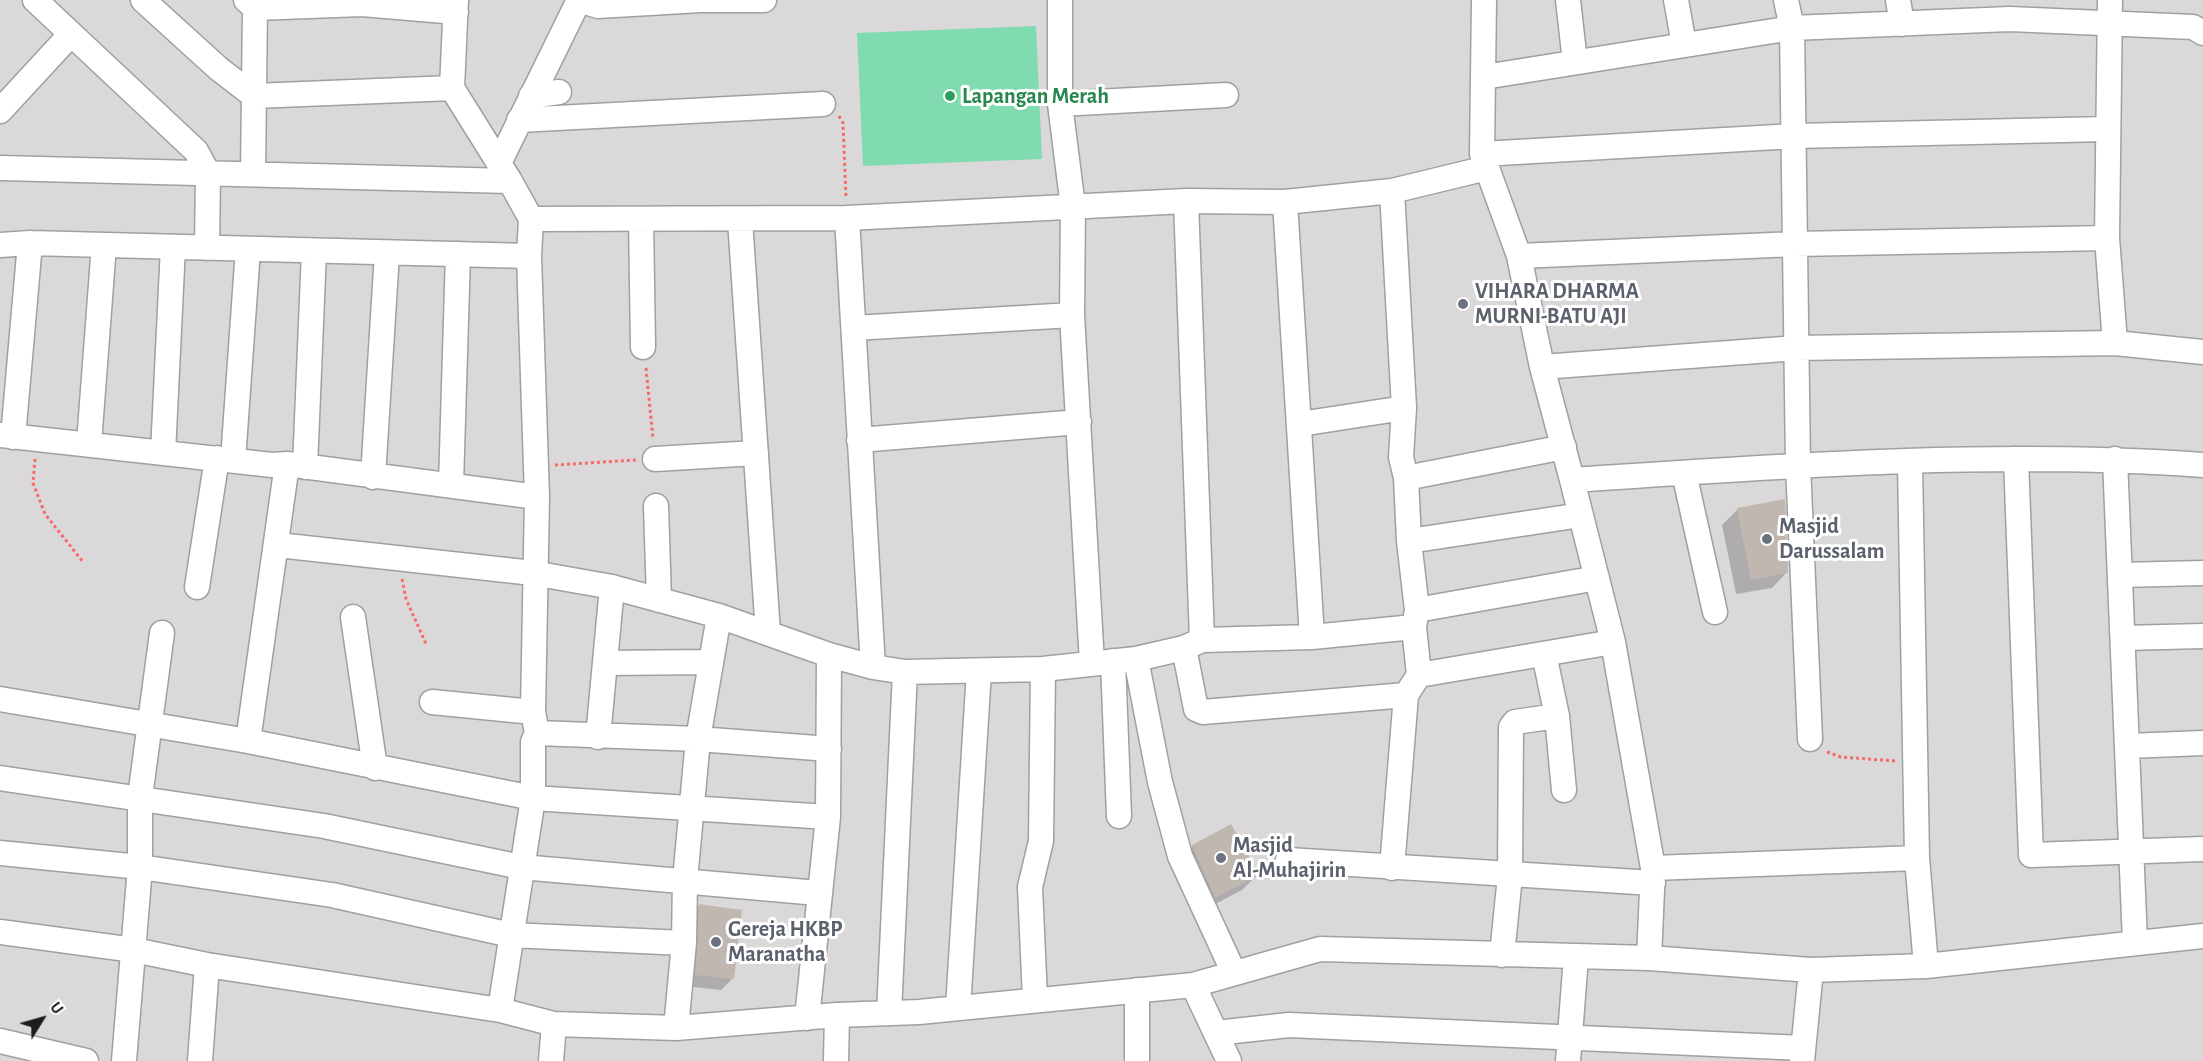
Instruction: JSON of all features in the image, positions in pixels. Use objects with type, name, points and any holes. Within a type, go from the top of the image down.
[{"type":"street","points":[[35,0],[195,151],[208,173],[207,248]]},
{"type":"street","points":[[143,0],[219,69],[254,96],[452,88]]},
{"type":"street","points":[[505,172],[519,120],[579,0],[598,6],[700,0],[764,0]]},
{"type":"street","points":[[1060,0],[1060,104],[1073,207],[1072,315],[1079,422],[1114,661],[1119,816]]},
{"type":"street","points":[[1484,0],[1485,161],[1519,256],[1542,367],[1613,642],[1653,876],[1649,958]]},
{"type":"street","points":[[1568,0],[1575,62]]},
{"type":"street","points":[[1676,0],[1684,45]]},
{"type":"street","points":[[1786,0],[1792,28],[1798,465],[1810,739]]},
{"type":"street","points":[[1898,0],[1902,24]]},
{"type":"street","points":[[253,174],[254,96],[251,4],[360,2],[456,6],[452,88],[505,172],[531,219],[529,256],[537,497],[533,573],[535,723],[533,798],[500,1010]]},
{"type":"street","points":[[1484,76],[1792,28],[1902,24],[2009,10],[2109,11],[2193,27],[2203,33]]},
{"type":"street","points":[[2109,11],[2107,238],[2115,343]]},
{"type":"street","points":[[0,111],[71,34]]},
{"type":"street","points":[[531,96],[559,92]]},
{"type":"street","points":[[1060,104],[1226,95]]},
{"type":"street","points":[[519,120],[823,104]]},
{"type":"street","points":[[531,219],[847,218],[1186,201],[1285,202],[1392,191],[1485,161],[1794,136],[2107,129]]},
{"type":"street","points":[[0,168],[253,174],[505,172]]},
{"type":"street","points":[[1392,191],[1404,408],[1401,457],[1406,478],[1408,541],[1415,618],[1412,685],[1392,868]]},
{"type":"street","points":[[1186,201],[1196,709],[1203,712],[1412,685],[1544,654],[1613,642]]},
{"type":"street","points":[[1285,202],[1312,637]]},
{"type":"street","points":[[847,218],[873,667]]},
{"type":"street","points":[[641,219],[643,347]]},
{"type":"street","points":[[740,220],[768,633]]},
{"type":"street","points":[[1519,256],[1795,244],[2107,238]]},
{"type":"street","points":[[0,245],[30,243],[529,256]]},
{"type":"street","points":[[30,243],[6,436],[296,466],[537,497]]},
{"type":"street","points":[[89,443],[104,245]]},
{"type":"street","points":[[163,453],[173,247]]},
{"type":"street","points":[[197,587],[225,459],[248,249]]},
{"type":"street","points":[[248,741],[278,545],[296,466],[314,251]]},
{"type":"street","points":[[373,477],[387,253]]},
{"type":"street","points":[[451,485],[458,254]]},
{"type":"street","points":[[854,328],[1072,315]]},
{"type":"street","points":[[1542,367],[1797,348],[2115,343],[2203,352]]},
{"type":"street","points":[[1300,424],[1404,408]]},
{"type":"street","points":[[859,440],[1079,422]]},
{"type":"street","points":[[1406,478],[1564,447]]},
{"type":"street","points":[[655,459],[756,453]]},
{"type":"street","points":[[1572,480],[1798,465],[2016,459],[2115,459],[2203,465]]},
{"type":"street","points":[[2016,459],[2031,855],[2203,849]]},
{"type":"street","points":[[2115,459],[2135,942]]},
{"type":"street","points":[[1910,463],[1917,858],[1926,966]]},
{"type":"street","points":[[1684,473],[1715,612]]},
{"type":"street","points":[[656,506],[659,600]]},
{"type":"street","points":[[1408,541],[1581,515]]},
{"type":"street","points":[[278,545],[533,573],[612,587],[719,616],[829,655],[873,667],[905,672],[1043,669],[1114,661],[1193,644],[1312,637],[1415,618],[1597,578]]},
{"type":"street","points":[[2120,575],[2203,573]]},
{"type":"street","points":[[598,737],[612,587]]},
{"type":"street","points":[[676,1028],[684,943],[685,880],[698,740],[719,616]]},
{"type":"street","points":[[353,617],[375,768]]},
{"type":"street","points":[[124,1061],[140,867],[140,797],[162,633]]},
{"type":"street","points":[[2123,638],[2203,636]]},
{"type":"street","points":[[1544,654],[1557,716],[1564,790]]},
{"type":"street","points":[[807,1018],[818,893],[828,817],[829,655]]},
{"type":"street","points":[[1114,661],[1160,782],[1180,856],[1234,973]]},
{"type":"street","points":[[605,663],[711,662]]},
{"type":"street","points":[[1035,999],[1030,887],[1041,841],[1043,669]]},
{"type":"street","points":[[958,1008],[979,670]]},
{"type":"street","points":[[889,1013],[905,672]]},
{"type":"street","points":[[0,699],[248,741],[533,798],[828,817]]},
{"type":"street","points":[[432,702],[598,737],[698,740],[829,749]]},
{"type":"street","points":[[1502,955],[1510,876],[1511,727],[1515,722],[1557,716]]},
{"type":"street","points":[[2128,746],[2203,743]]},
{"type":"street","points":[[0,777],[324,826],[521,867],[818,893]]},
{"type":"street","points":[[0,853],[140,867],[332,895],[511,935],[684,943]]},
{"type":"street","points":[[1288,860],[1510,876],[1653,876],[1917,858]]},
{"type":"street","points":[[0,932],[134,950],[207,965],[500,1010],[554,1024],[676,1028],[958,1008],[1193,985],[1320,949],[1649,958],[1811,970],[1926,966],[2203,936]]},
{"type":"street","points":[[1568,1061],[1576,957]]},
{"type":"street","points":[[200,1061],[207,965]]},
{"type":"street","points":[[1216,1033],[1289,1025],[1570,1037],[1802,1054],[1811,970]]},
{"type":"street","points":[[1193,985],[1229,1061]]},
{"type":"street","points":[[1137,990],[1137,1061]]},
{"type":"street","points":[[836,1061],[837,1015]]},
{"type":"street","points":[[551,1061],[554,1024]]},
{"type":"street","points":[[0,1041],[86,1061]]},
{"type":"path","points":[[823,104],[838,113],[843,123],[847,218]]},
{"type":"path","points":[[536,466],[655,459],[643,347]]},
{"type":"path","points":[[37,439],[33,483],[45,514],[83,562]]},
{"type":"path","points":[[407,559],[401,583],[426,644]]},
{"type":"path","points":[[1810,739],[1827,752],[1841,757],[1914,762]]},
{"type":"shaded area","points":[[0,0],[2203,0],[2203,1061],[0,1061]]},
{"type":"green space","name":"Lapangan Merah","points":[[1036,26],[1042,159],[863,166],[857,33]]},
{"type":"building","name":"Masjid Darussalam","points":[[1785,499],[1788,573],[1751,580],[1737,508]]},
{"type":"building","name":"Masjid Al-Muhajirin","points":[[1231,824],[1259,875],[1215,898],[1192,845]]},
{"type":"building","name":"Gereja HKBP Maranatha","points":[[699,904],[742,910],[734,979],[695,975]]},
{"type":"place","name":"Lapangan Merah","points":[[950,96]]},
{"type":"place","name":"VIHARA DHARMA MURNI-BATU AJI","points":[[1463,304]]},
{"type":"place","name":"Masjid Darussalam","points":[[1767,539]]},
{"type":"place","name":"Masjid Al-Muhajirin","points":[[1221,858]]},
{"type":"place","name":"Gereja HKBP Maranatha","points":[[716,942]]}]
